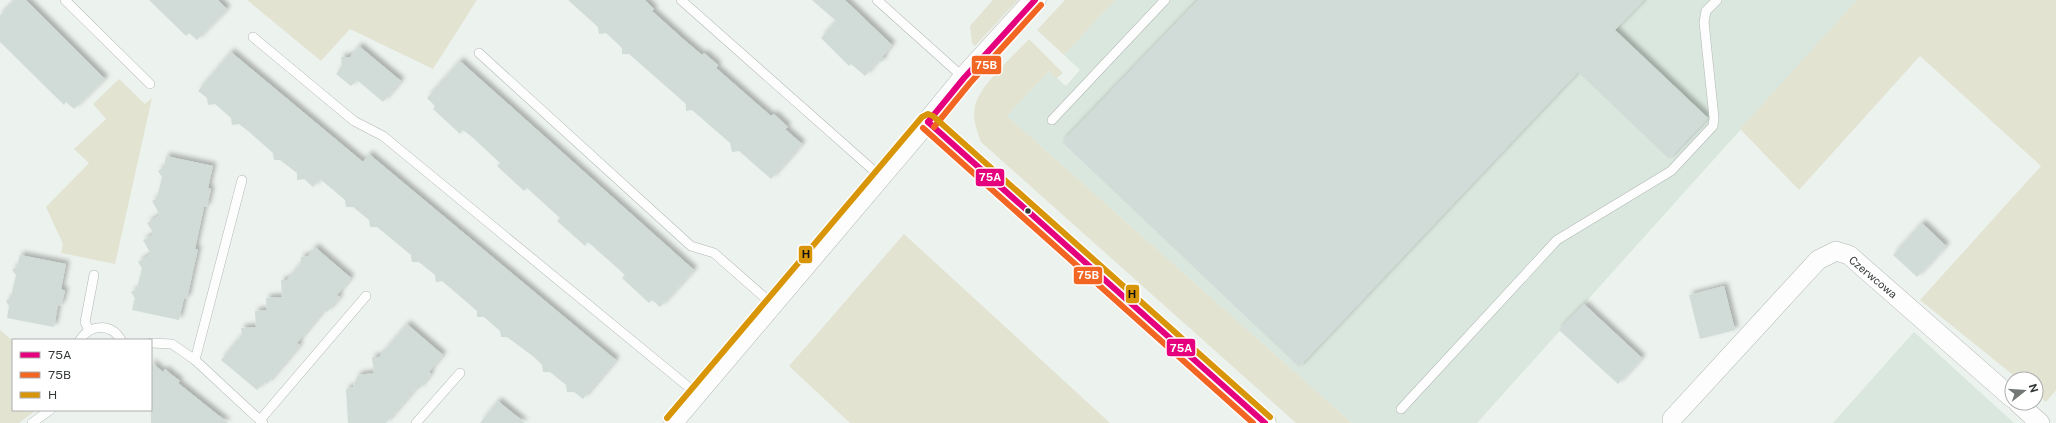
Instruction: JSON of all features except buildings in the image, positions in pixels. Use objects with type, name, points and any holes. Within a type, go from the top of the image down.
[{"type":"street","points":[[673,423],[964,78],[1035,0]]},
{"type":"street","points":[[928,122],[1265,423]]},
{"type":"street","name":"Czerwcowa","points":[[1672,419],[1818,260],[1836,251],[1848,255],[2004,391]]},
{"type":"street","points":[[2027,411],[2040,423]]},
{"type":"lane","points":[[65,0],[150,84]]},
{"type":"lane","points":[[681,0],[881,177]]},
{"type":"lane","points":[[877,0],[964,78]]},
{"type":"lane","points":[[1052,120],[1165,0]]},
{"type":"lane","points":[[1401,409],[1557,240],[1671,171],[1713,126],[1714,118],[1704,22],[1706,11],[1717,0]]},
{"type":"lane","points":[[253,37],[354,121],[383,136],[697,394]]},
{"type":"lane","points":[[479,52],[690,246],[714,253],[772,304]]},
{"type":"lane","points":[[195,360],[242,180]]},
{"type":"lane","points":[[89,330],[85,322],[94,275]]},
{"type":"lane","points":[[152,343],[172,344],[195,360],[261,421],[366,296]]},
{"type":"lane","points":[[81,339],[89,330],[99,327],[107,328],[114,332],[120,339]]},
{"type":"lane","points":[[416,423],[460,373]]},
{"type":"lane","points":[[32,423],[49,411]]},
{"type":"shaded area","points":[[1115,0],[1857,0],[1477,423],[1352,423],[1007,116],[1049,71],[1066,86],[1080,70],[1064,55]]},
{"type":"shaded area","points":[[1914,332],[2014,423],[1833,423]]},
{"type":"green space","points":[[247,0],[477,0],[433,69],[350,29],[321,61]]},
{"type":"green space","points":[[993,0],[1018,0],[975,46],[972,43],[970,26]]},
{"type":"green space","points":[[1065,0],[1115,0],[1064,55],[1037,30]]},
{"type":"green space","points":[[1857,0],[2056,0],[2056,390],[2046,402],[2044,400],[2044,371],[2008,371],[1920,300],[2041,166],[1920,56],[1799,190],[1740,129]]},
{"type":"green space","points":[[1029,39],[1063,73],[1056,79],[1049,71],[1007,116],[1352,423],[1296,423],[981,142],[974,115],[978,98],[990,80]]},
{"type":"green space","points":[[119,79],[145,104],[152,98],[115,264],[61,253],[63,244],[46,207],[89,163],[74,149],[106,119],[93,104]]},
{"type":"green space","points":[[904,234],[1110,423],[850,423],[789,366]]},
{"type":"green space","points":[[0,330],[12,340],[12,411],[35,411],[19,423],[0,423]]},
{"type":"transit line","name":"75A","points":[[928,122],[964,78],[1035,0]]},
{"type":"transit line","name":"75B","points":[[934,127],[970,83],[1041,5]]},
{"type":"transit line","name":"H","points":[[667,418],[922,117],[928,114],[933,116],[1270,417]]},
{"type":"transit line","name":"75A","points":[[928,122],[1265,423]]},
{"type":"transit line","name":"75B","points":[[923,128],[1253,423]]}]
